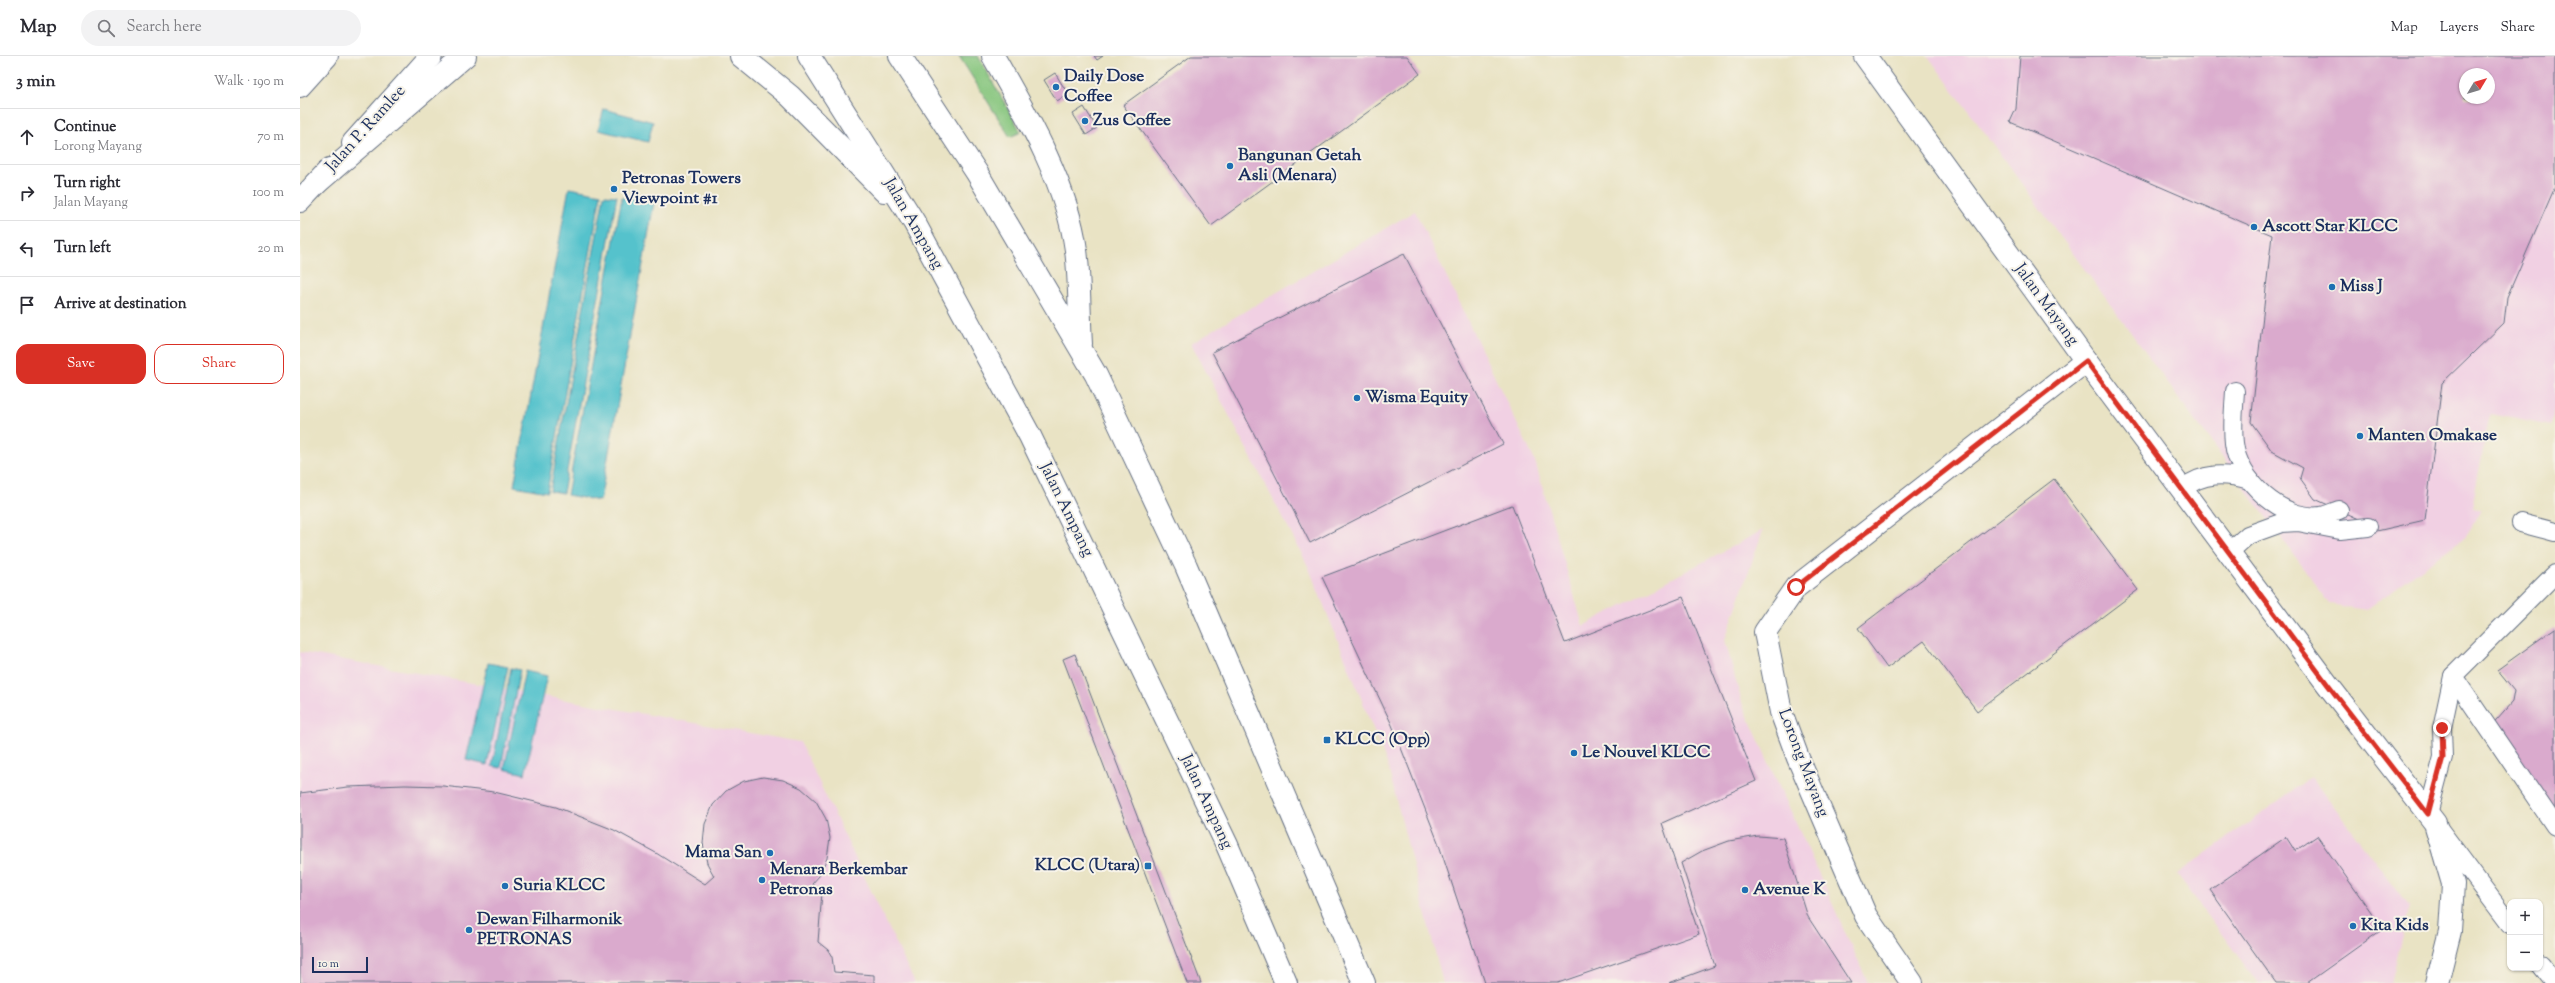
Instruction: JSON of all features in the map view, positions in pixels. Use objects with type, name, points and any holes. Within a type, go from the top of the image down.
[{"type":"main road","points":[[300,70],[305,56]]},
{"type":"main road","points":[[300,86],[327,56]]},
{"type":"main road","name":"Jalan P. Ramlee","points":[[300,202],[431,56]]},
{"type":"main road","points":[[317,183],[465,56]]},
{"type":"main road","points":[[741,56],[790,96],[914,222]]},
{"type":"main road","name":"Jalan Ampang","points":[[809,56],[914,222],[1034,443],[1227,845],[1286,983]]},
{"type":"main road","points":[[900,56],[976,172],[1096,375],[1186,566],[1364,983]]},
{"type":"main road","points":[[993,56],[1026,113],[1062,196],[1076,250],[1081,348]]},
{"type":"main road","name":"Jalan Mayang","points":[[1865,56],[2086,361],[2229,552],[2432,818],[2453,884],[2450,931],[2438,983]]},
{"type":"main road","name":"Lorong Mayang","points":[[1912,983],[1866,916],[1798,758],[1781,712],[1765,632],[1796,587],[2086,361]]},
{"type":"lane","points":[[2235,391],[2234,444],[2238,459],[2250,480],[2258,490],[2275,504],[2295,513],[2321,516],[2338,510]]},
{"type":"lane","points":[[2182,489],[2194,479],[2220,475],[2250,480]]},
{"type":"lane","points":[[2275,504],[2280,523]]},
{"type":"lane","points":[[2229,552],[2248,534],[2280,523],[2298,522],[2340,530],[2368,527]]},
{"type":"lane","points":[[2521,523],[2555,532]]},
{"type":"lane","points":[[2507,920],[2432,818],[2443,757],[2442,728],[2453,676],[2555,574]]},
{"type":"lane","points":[[2453,676],[2555,826]]},
{"type":"lane","points":[[2543,968],[2554,983]]},
{"type":"shaded area","points":[[1928,56],[2555,56],[2555,405],[2551,426],[2490,414],[2472,508],[2482,510],[2466,536],[2366,610],[2330,604]]},
{"type":"shaded area","points":[[1415,211],[1535,461],[1583,626],[1763,530],[1725,640],[1742,703],[1868,983],[1443,983],[1387,763],[1308,566],[1191,343]]},
{"type":"shaded area","points":[[300,652],[800,742],[915,983],[300,983]]},
{"type":"shaded area","points":[[2311,777],[2409,906],[2391,983],[2258,983],[2177,874]]},
{"type":"green space","points":[[959,56],[978,56],[1021,132],[1010,137]]},
{"type":"water","points":[[604,109],[653,122],[648,142],[598,130]]},
{"type":"water","points":[[569,188],[601,194],[547,492],[514,486]]},
{"type":"water","points":[[604,195],[617,196],[563,493],[550,491]]},
{"type":"water","points":[[622,197],[654,203],[600,501],[567,495]]},
{"type":"water","points":[[488,663],[508,667],[487,765],[466,760]]},
{"type":"water","points":[[511,668],[520,670],[501,768],[492,766]]},
{"type":"water","points":[[525,671],[547,676],[525,774],[504,769]]},
{"type":"building","points":[[1094,56],[1103,56],[1097,60]]},
{"type":"building","name":"Bangunan Getah Asli (Menara)","points":[[1191,56],[1407,56],[1420,74],[1211,226],[1123,105]]},
{"type":"building","points":[[2020,56],[2555,56],[2555,187],[2507,297],[2504,323],[2442,383],[2425,520],[2368,533],[2368,523],[2315,499],[2300,478],[2303,468],[2272,451],[2251,422],[2272,235],[2010,122],[2016,109]]},
{"type":"building","name":"Daily Dose Coffee","points":[[1055,73],[1068,94],[1057,101],[1044,80]]},
{"type":"building","name":"Zus Coffee","points":[[1084,107],[1097,128],[1086,135],[1073,114]]},
{"type":"building","name":"Wisma Equity","points":[[1404,254],[1503,444],[1310,543],[1212,352]]},
{"type":"building","points":[[2054,479],[2138,590],[1977,711],[1924,641],[1887,668],[1858,628]]},
{"type":"building","name":"Le Nouvel KLCC","points":[[1512,505],[1565,643],[1683,597],[1756,781],[1662,823],[1699,934],[1558,983],[1485,983],[1438,842],[1392,725],[1322,577]]},
{"type":"building","points":[[2555,628],[2555,821],[2489,728],[2512,702],[2514,691],[2497,670]]},
{"type":"building","points":[[1075,654],[1201,983],[1187,983],[1063,659]]},
{"type":"building","name":"Suria KLCC","points":[[763,777],[783,780],[801,788],[816,801],[826,819],[830,838],[827,858],[819,876],[812,884],[822,892],[818,942],[828,950],[832,957],[834,972],[874,975],[874,983],[300,983],[300,793],[348,787],[405,785],[443,786],[494,792],[556,807],[614,830],[656,853],[705,884],[714,876],[707,863],[703,843],[705,824],[713,805],[726,791],[744,781]]},
{"type":"building","name":"Avenue K","points":[[1758,836],[1783,838],[1808,917],[1851,983],[1669,983],[1715,966],[1681,863],[1702,851],[1729,841]]},
{"type":"building","points":[[2317,836],[2383,929],[2307,983],[2276,983],[2210,890],[2286,837],[2295,851]]},
{"type":"place","name":"Daily Dose Coffee","points":[[1056,87]]},
{"type":"place","name":"Zus Coffee","points":[[1085,121]]},
{"type":"place","name":"Bangunan Getah Asli (Menara)","points":[[1230,166]]},
{"type":"place","name":"Petronas Towers Viewpoint #1","points":[[614,189]]},
{"type":"place","name":"Ascott Star KLCC","points":[[2254,227]]},
{"type":"place","name":"Miss J","points":[[2332,287]]},
{"type":"place","name":"Wisma Equity","points":[[1357,398]]},
{"type":"place","name":"Manten Omakase","points":[[2360,436]]},
{"type":"place","name":"KLCC (Opp)","points":[[1327,740]]},
{"type":"place","name":"Le Nouvel KLCC","points":[[1574,753]]},
{"type":"place","name":"Mama San","points":[[770,853]]},
{"type":"place","name":"KLCC (Utara)","points":[[1148,866]]},
{"type":"place","name":"Menara Berkembar Petronas","points":[[762,880]]},
{"type":"place","name":"Suria KLCC","points":[[505,886]]},
{"type":"place","name":"Avenue K","points":[[1745,890]]},
{"type":"place","name":"Kita Kids","points":[[2353,926]]},
{"type":"place","name":"Dewan Filharmonik PETRONAS","points":[[469,930]]},
{"type":"route","points":[[1796,587],[1971,449],[2086,361],[2328,685],[2428,814],[2443,757],[2442,728]]}]
